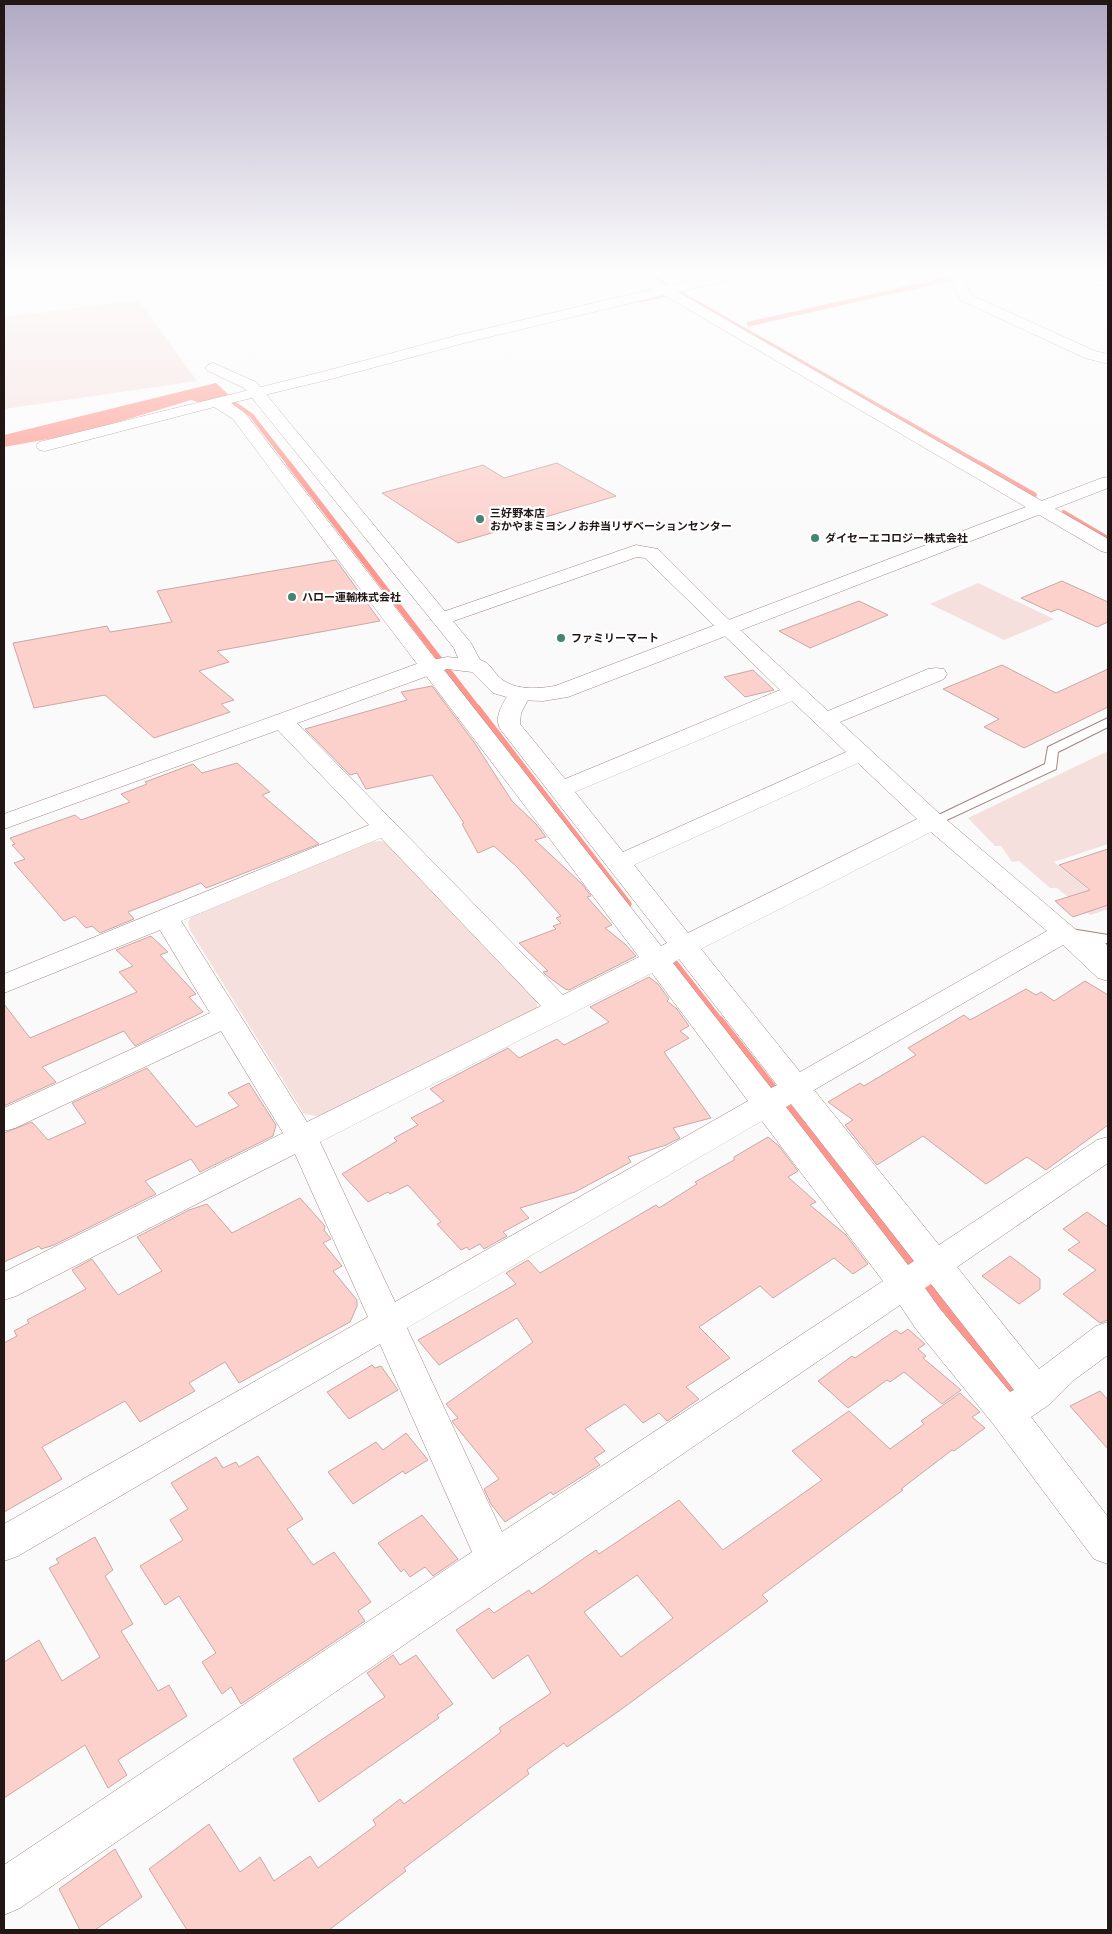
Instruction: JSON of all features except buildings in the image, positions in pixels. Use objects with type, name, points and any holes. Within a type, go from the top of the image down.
[{"type":"street","points":[[45,446],[363,365]]},
{"type":"street","points":[[803,365],[1108,547]]},
{"type":"street","points":[[213,368],[250,385],[257,393],[464,647],[471,664]]},
{"type":"street","points":[[226,400],[667,953],[919,1275],[928,1319],[1021,1404],[1108,1546]]},
{"type":"street","points":[[4,822],[437,665],[471,664],[478,666],[501,688],[520,694],[560,692],[1041,506],[1108,482]]},
{"type":"street","points":[[441,619],[636,551],[651,553],[727,628],[933,821],[1076,934],[1108,972]]},
{"type":"street","points":[[826,720],[936,674]]},
{"type":"street","points":[[560,790],[796,691]]},
{"type":"street","points":[[520,694],[510,713],[509,725],[618,863],[667,953]]},
{"type":"street","points":[[282,721],[558,1007]]},
{"type":"street","points":[[618,863],[862,753]]},
{"type":"street","points":[[4,1287],[558,1007],[933,821]]},
{"type":"street","points":[[4,984],[386,827]]},
{"type":"street","points":[[166,918],[309,1150],[495,1559]]},
{"type":"street","points":[[4,1544],[779,1097],[1076,934]]},
{"type":"street","points":[[4,1120],[228,1016]]},
{"type":"street","points":[[4,1892],[495,1559],[1108,1148]]},
{"type":"street","points":[[1021,1404],[1061,1370],[1108,1336]]},
{"type":"lane","points":[[933,821],[1051,766],[1052,750],[1108,722]]},
{"type":"lane","points":[[1076,934],[1108,939]]},
{"type":"lane","points":[[1076,934],[1108,954]]},
{"type":"shaded area","points":[[4,365],[186,365],[197,381],[4,409]]},
{"type":"shaded area","points":[[216,383],[228,396],[202,403],[191,400],[82,433],[4,447],[4,435]]},
{"type":"shaded area","points":[[978,583],[1054,619],[1004,640],[930,604]]},
{"type":"shaded area","points":[[1108,751],[1108,844],[1054,862],[1108,906],[1108,912],[1106,910],[1090,915],[1057,888],[1050,888],[1019,861],[1012,862],[1001,846],[995,846],[968,818]]},
{"type":"shaded area","points":[[371,842],[386,842],[537,1000],[537,1010],[323,1117],[304,1114],[190,930],[188,922],[192,915]]},
{"type":"waterway","points":[[807,365],[982,465]]},
{"type":"waterway","points":[[225,397],[251,415],[290,465]]},
{"type":"waterway","points":[[289,464],[478,709]]},
{"type":"waterway","points":[[980,464],[1034,495]]},
{"type":"waterway","points":[[1064,513],[1108,539]]},
{"type":"waterway","points":[[477,708],[628,904]]},
{"type":"waterway","points":[[669,956],[720,1021]]},
{"type":"waterway","points":[[719,1020],[1017,1399]]},
{"type":"place","name":"三好野本店 おかやまミヨシノお弁当リザベーションセンター","points":[[480,519]]},
{"type":"place","name":"ダイセーエコロジー株式会社","points":[[815,538]]},
{"type":"place","name":"ハロー運輸株式会社","points":[[292,597]]},
{"type":"place","name":"ファミリーマート","points":[[561,638]]}]
